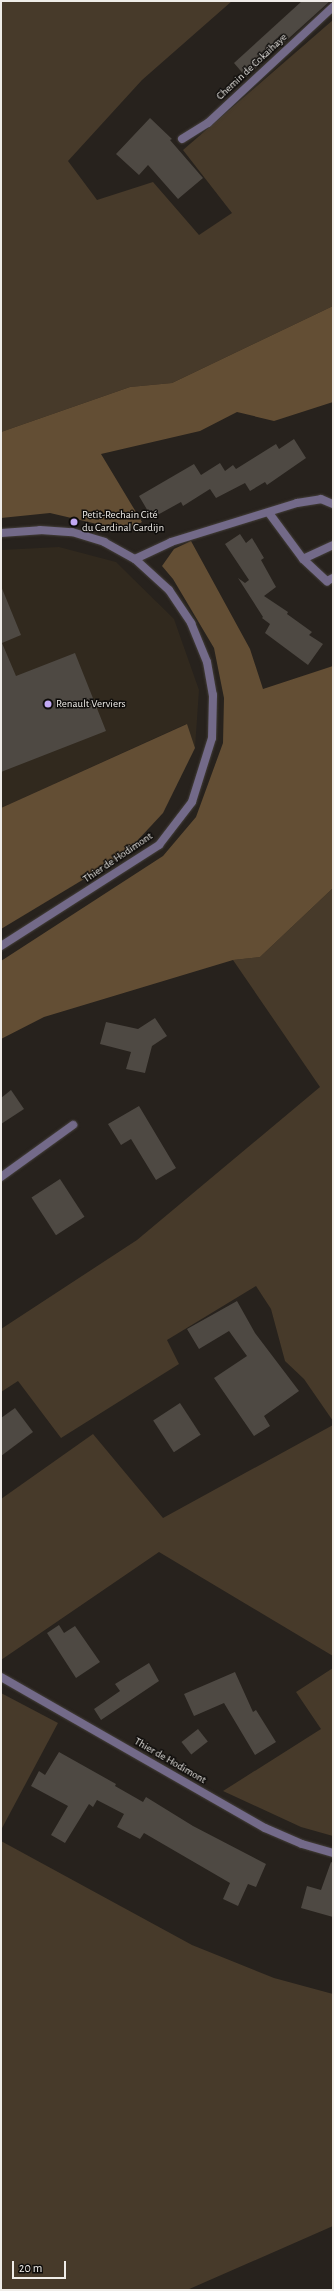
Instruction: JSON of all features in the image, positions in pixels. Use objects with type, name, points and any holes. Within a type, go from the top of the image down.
[{"type":"street","name":"Chemin de Cokaihaye","points":[[182,139],[208,123],[333,7]]},
{"type":"street","points":[[135,559],[171,542],[268,513],[296,503],[321,499],[333,504]]},
{"type":"street","points":[[268,513],[303,559],[327,581],[333,578]]},
{"type":"street","name":"Thier de Hodimont","points":[[1,533],[40,530],[72,532],[104,542],[135,559],[169,590],[191,623],[207,662],[213,695],[212,738],[192,802],[159,845],[1,946]]},
{"type":"street","points":[[303,559],[333,545]]},
{"type":"street","points":[[1,1177],[73,1125]]},
{"type":"street","name":"Thier de Hodimont","points":[[1,1677],[265,1828],[302,1844],[333,1853]]},
{"type":"shaded area","points":[[1,1],[232,1],[142,80],[68,161],[97,200],[153,182],[199,235],[232,213],[183,150],[333,20],[333,306],[172,383],[130,387],[1,432]]},
{"type":"shaded area","points":[[333,306],[333,402],[274,421],[237,412],[200,431],[101,454],[142,522],[127,531],[50,513],[1,518],[1,432],[130,387],[172,383]]},
{"type":"shaded area","points":[[191,541],[250,649],[263,689],[333,666],[333,888],[260,957],[233,960],[44,1017],[1,1039],[1,961],[163,856],[196,817],[223,743],[224,698],[214,648],[173,579],[162,566],[174,549]]},
{"type":"shaded area","points":[[59,547],[116,562],[174,619],[199,690],[195,748],[186,724],[1,808],[1,550]]},
{"type":"shaded area","points":[[187,724],[195,748],[163,813],[124,855],[1,929],[1,808]]},
{"type":"shaded area","points":[[333,888],[333,1421],[304,1379],[285,1361],[271,1309],[256,1286],[167,1340],[179,1364],[61,1438],[18,1381],[1,1392],[1,1329],[137,1240],[320,1087],[233,960],[260,957]]},
{"type":"shaded area","points":[[333,1425],[333,1656],[159,1552],[1,1660],[1,1499],[93,1434],[163,1518]]},
{"type":"shaded area","points":[[333,1668],[333,1836],[301,1827],[223,1791],[321,1729],[296,1692]]},
{"type":"shaded area","points":[[1,1693],[58,1723],[1,1830]]},
{"type":"shaded area","points":[[1,1841],[192,1945],[274,1978],[333,1994],[333,2226],[187,2290],[1,2290]]},
{"type":"building","points":[[302,1],[330,1],[246,77],[234,63]]},
{"type":"building","points":[[150,118],[172,139],[170,140],[203,178],[178,199],[148,165],[139,175],[116,154]]},
{"type":"building","points":[[294,439],[306,458],[267,485],[265,482],[250,491],[245,483],[216,498],[210,489],[183,506],[181,502],[152,518],[139,496],[194,464],[201,475],[220,463],[225,471],[233,465],[236,469],[276,444],[279,449]]},
{"type":"building","points":[[240,534],[246,543],[252,538],[264,558],[261,560],[276,587],[264,596],[288,612],[287,614],[312,632],[309,635],[323,644],[308,665],[265,633],[270,624],[262,618],[263,617],[238,578],[245,583],[249,580],[225,544]]},
{"type":"building","name":"Renault Verviers","points":[[1,586],[21,635],[2,643],[16,676],[75,653],[106,731],[1,772]]},
{"type":"building","points":[[155,1018],[167,1036],[152,1046],[145,1073],[126,1069],[131,1052],[100,1044],[106,1022],[138,1029]]},
{"type":"building","points":[[11,1090],[24,1109],[1,1124],[1,1098]]},
{"type":"building","points":[[139,1106],[176,1168],[156,1180],[131,1139],[121,1145],[108,1124]]},
{"type":"building","points":[[60,1179],[85,1217],[56,1235],[31,1198]]},
{"type":"building","points":[[237,1301],[255,1333],[299,1391],[264,1416],[270,1426],[254,1436],[214,1378],[247,1356],[229,1331],[199,1349],[187,1329]]},
{"type":"building","points":[[180,1403],[201,1435],[174,1452],[153,1420]]},
{"type":"building","points":[[15,1408],[33,1432],[1,1456],[1,1418]]},
{"type":"building","points":[[59,1625],[64,1633],[75,1626],[100,1662],[76,1678],[47,1633]]},
{"type":"building","points":[[149,1663],[159,1681],[101,1720],[94,1709],[120,1691],[115,1684]]},
{"type":"building","points":[[235,1672],[253,1712],[256,1710],[276,1742],[255,1755],[224,1703],[194,1716],[184,1694]]},
{"type":"building","points":[[198,1729],[208,1742],[191,1755],[181,1742]]},
{"type":"building","points":[[59,1752],[116,1784],[115,1786],[143,1802],[146,1797],[193,1826],[266,1864],[256,1887],[248,1884],[238,1906],[223,1899],[230,1883],[144,1833],[140,1839],[117,1827],[124,1814],[97,1800],[93,1807],[89,1804],[65,1843],[51,1835],[68,1806],[31,1786],[39,1771],[45,1775]]},
{"type":"building","points":[[331,1862],[333,1863],[333,1917],[301,1908],[307,1886],[321,1890]]},
{"type":"place","name":"Petit-Rechain Cité du Cardinal Cardijn","points":[[74,522]]},
{"type":"place","name":"Renault Verviers","points":[[48,704]]}]
